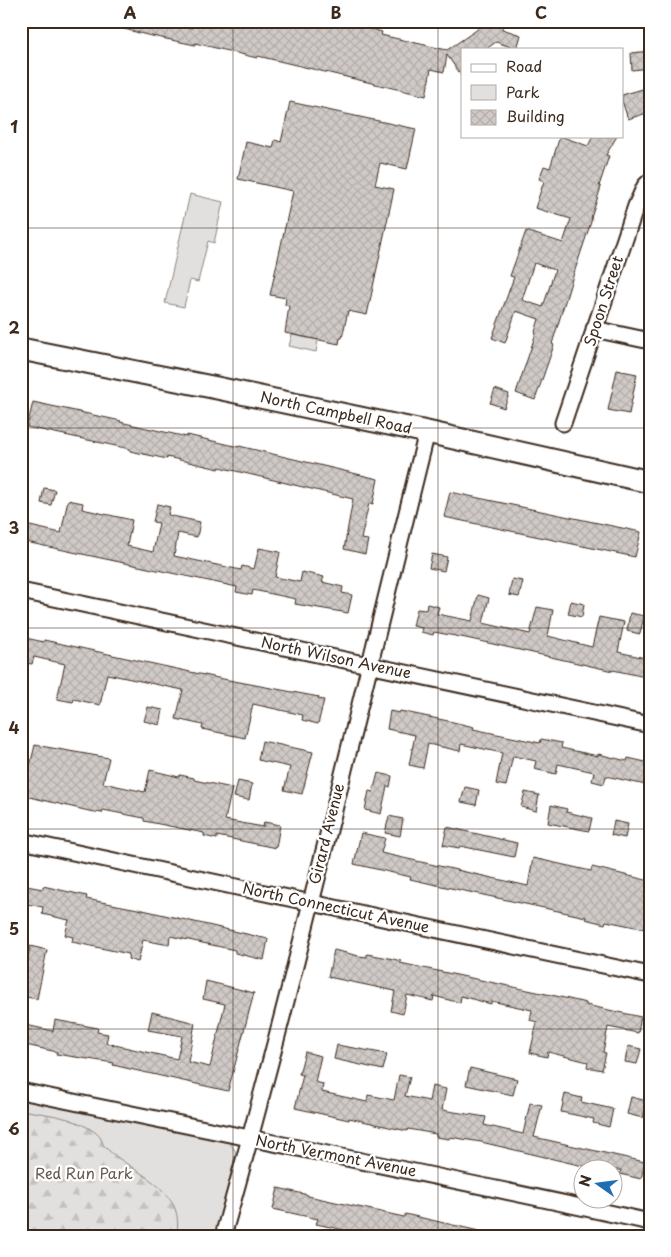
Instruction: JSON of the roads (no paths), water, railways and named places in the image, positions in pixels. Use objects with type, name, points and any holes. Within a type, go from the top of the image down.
[{"type":"street","name":"Spoon Street","points":[[563,423],[636,206],[645,186],[650,181]]},
{"type":"street","points":[[594,329],[650,341]]},
{"type":"street","name":"North Campbell Road","points":[[21,349],[426,432],[650,482]]},
{"type":"street","name":"Girard Avenue","points":[[223,1236],[311,902],[426,432]]},
{"type":"street","name":"North Wilson Avenue","points":[[21,591],[650,725]]},
{"type":"street","name":"North Connecticut Avenue","points":[[21,841],[650,975]]},
{"type":"street","name":"North Vermont Avenue","points":[[21,1091],[481,1185],[650,1222]]},
{"type":"park label","name":"Red Run Park","points":[[84,1174]]}]
